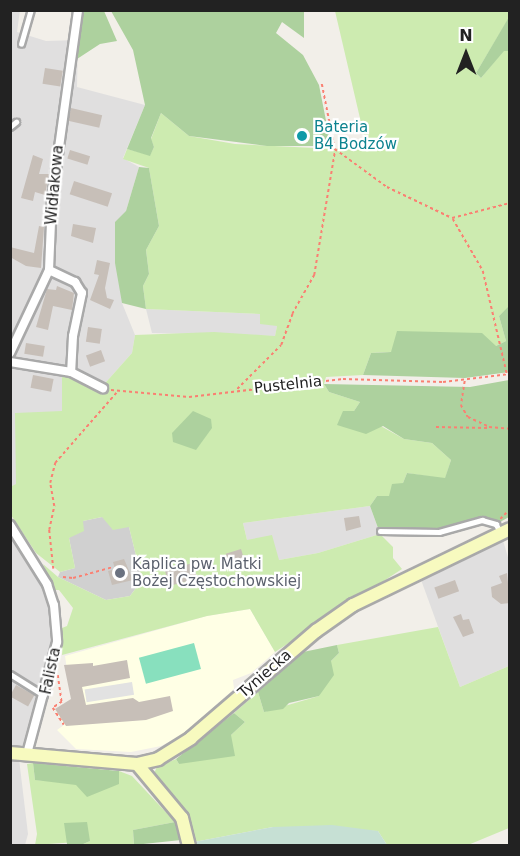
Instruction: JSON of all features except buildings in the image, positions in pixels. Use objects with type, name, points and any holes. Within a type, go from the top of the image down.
[{"type":"street","name":"Widłakowa","points":[[10,354],[49,270],[52,198],[78,10]]},
{"type":"street","points":[[49,270],[75,282],[82,293],[73,336],[71,372]]},
{"type":"street","points":[[10,362],[71,372],[103,388]]},
{"type":"street","name":"Falista","points":[[10,525],[33,557],[54,605],[57,642],[46,696],[27,754]]},
{"type":"street","name":"Tyniecka","points":[[10,753],[137,764],[158,759],[191,738],[316,631],[353,605],[502,529]]},
{"type":"street","points":[[137,764],[182,818],[189,846]]},
{"type":"lane","points":[[21,44],[31,10]]},
{"type":"lane","points":[[10,127],[16,122]]},
{"type":"lane","points":[[380,531],[439,532],[482,520],[502,529]]},
{"type":"lane","points":[[10,674],[46,696]]},
{"type":"path","points":[[237,390],[281,345],[292,314],[314,275],[335,149],[322,84]]},
{"type":"path","points":[[335,149],[387,187],[452,218],[483,271],[508,374]]},
{"type":"path","points":[[452,218],[510,203]]},
{"type":"path","name":"Pustelnia","points":[[103,388],[189,397],[343,379],[465,381],[508,374]]},
{"type":"path","points":[[465,381],[461,400],[464,412],[489,428]]},
{"type":"path","points":[[53,569],[49,530],[54,506],[50,483],[55,463],[117,391]]},
{"type":"path","points":[[436,427],[510,429]]},
{"type":"path","points":[[502,529],[510,509]]},
{"type":"path","points":[[63,577],[113,567]]},
{"type":"path","points":[[52,666],[57,668],[62,702],[53,708],[64,725]]},
{"type":"shaded area","points":[[20,10],[17,32],[46,41],[78,40],[77,87],[145,105],[123,158],[139,167],[126,211],[122,303],[135,335],[132,353],[99,390],[62,411],[16,484],[11,487],[10,11]]},
{"type":"shaded area","points":[[146,309],[260,314],[277,326],[275,336],[152,333]]},
{"type":"shaded area","points":[[370,506],[380,534],[318,553],[279,560],[247,540],[243,523]]},
{"type":"shaded area","points":[[102,517],[129,527],[142,580],[130,596],[106,600],[58,577],[60,572],[75,568],[69,538],[83,521]]},
{"type":"shaded area","points":[[10,529],[36,568],[52,605],[55,641],[26,746],[11,745]]},
{"type":"shaded area","points":[[502,537],[509,561],[509,666],[460,687],[420,577]]},
{"type":"shaded area","points":[[250,609],[275,652],[251,673],[233,680],[234,689],[182,735],[161,746],[131,752],[76,749],[57,730],[64,725],[55,709],[72,705],[65,656],[207,616]]},
{"type":"shaded area","points":[[132,682],[134,695],[87,702],[85,690]]},
{"type":"shaded area","points":[[10,759],[19,759],[28,834],[25,845],[11,845]]},
{"type":"shaded area","points":[[332,825],[378,831],[387,845],[194,846],[194,842],[273,827]]},
{"type":"green space","points":[[81,11],[104,11],[117,41],[100,44],[77,59]]},
{"type":"green space","points":[[111,11],[304,11],[304,38],[282,22],[276,33],[303,55],[319,85],[331,146],[267,146],[189,136],[161,113],[151,138],[154,147],[150,156],[127,149],[145,105],[133,50]]},
{"type":"green space","points":[[335,11],[509,11],[509,18],[476,73],[481,78],[504,50],[509,51],[510,306],[499,316],[506,341],[496,346],[371,353],[363,375],[326,377],[324,384],[329,392],[360,402],[354,411],[404,439],[432,443],[451,460],[445,479],[407,473],[403,483],[390,496],[377,496],[370,506],[243,523],[247,540],[272,535],[279,560],[318,553],[380,534],[393,547],[393,558],[402,569],[275,652],[250,609],[207,616],[62,655],[62,628],[67,626],[73,608],[59,590],[54,590],[43,564],[58,577],[106,600],[130,596],[142,580],[129,527],[113,530],[102,517],[83,521],[84,531],[69,538],[75,568],[60,572],[36,553],[11,515],[10,487],[16,484],[15,413],[62,411],[62,375],[99,390],[132,353],[135,335],[214,332],[275,336],[277,326],[260,324],[260,314],[146,309],[143,286],[149,274],[146,250],[159,226],[149,168],[123,159],[127,149],[150,155],[154,147],[151,139],[161,113],[189,136],[235,144],[335,149],[366,144]]},
{"type":"green space","points":[[509,17],[509,51],[504,51],[481,78],[476,73]]},
{"type":"green space","points":[[139,167],[149,168],[159,226],[146,250],[149,274],[143,286],[146,309],[122,303],[115,263],[115,222],[126,211]]},
{"type":"green space","points":[[509,306],[509,372],[465,378],[363,375],[371,353],[391,352],[397,331],[482,333],[496,346],[506,341],[499,316]]},
{"type":"green space","points":[[509,380],[509,517],[500,522],[481,519],[439,530],[378,528],[370,506],[377,496],[389,496],[392,484],[403,483],[407,473],[445,478],[451,460],[432,443],[404,439],[383,426],[366,434],[337,425],[343,411],[354,411],[360,402],[329,392],[324,384],[470,387]]},
{"type":"green space","points":[[193,411],[211,419],[212,428],[196,450],[173,442],[172,433]]},
{"type":"green space","points":[[438,627],[460,687],[509,666],[509,828],[468,845],[387,845],[378,831],[273,827],[194,842],[188,819],[158,784],[154,773],[157,767],[176,759],[179,764],[231,735],[245,722],[234,713],[258,692],[264,712],[319,696],[331,661],[339,653],[337,645]]},
{"type":"green space","points":[[194,643],[201,669],[146,684],[139,658]]},
{"type":"green space","points":[[337,645],[339,653],[331,661],[334,675],[319,696],[289,703],[283,709],[264,712],[258,692],[303,652]]},
{"type":"green space","points":[[234,713],[245,722],[231,735],[235,756],[179,764],[176,759]]},
{"type":"green space","points":[[33,763],[35,780],[119,784],[119,771],[132,776],[175,822],[133,830],[134,846],[81,845],[90,841],[35,845],[37,834],[27,764]]},
{"type":"green space","points":[[33,763],[119,771],[119,784],[87,797],[76,785],[35,780]]},
{"type":"green space","points":[[87,822],[90,841],[81,845],[67,844],[64,823]]},
{"type":"green space","points":[[175,822],[181,840],[134,845],[133,830]]},
{"type":"place","name":"Bateria B4 Bodzów","points":[[302,136]]},
{"type":"place","name":"Kaplica pw. Matki Bożej Częstochowskiej","points":[[120,573]]}]
